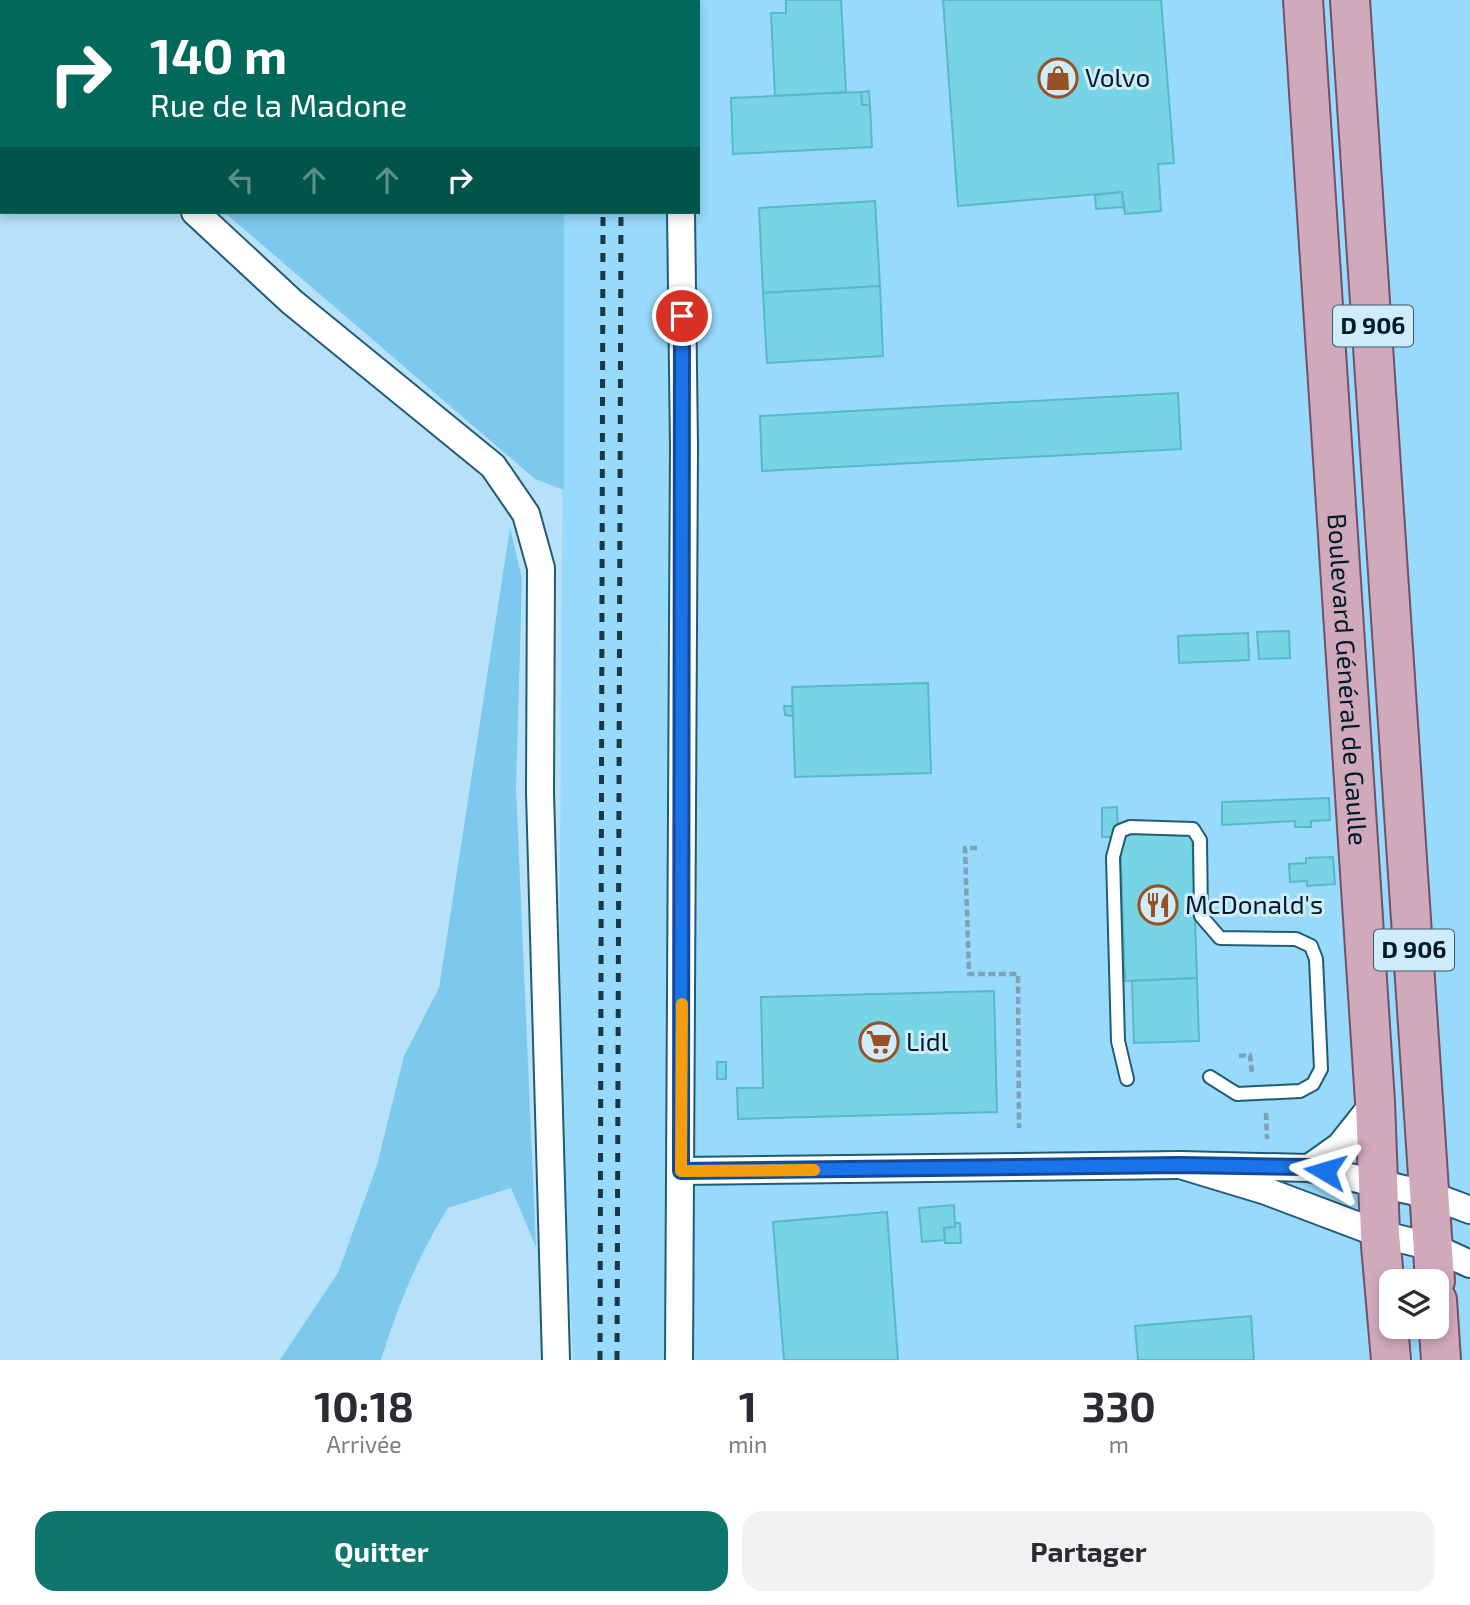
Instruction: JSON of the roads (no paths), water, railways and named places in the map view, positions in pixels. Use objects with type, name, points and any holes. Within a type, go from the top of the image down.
[{"type":"main road","name":"Boulevard Général de Gaulle","points":[[1303,0],[1375,1102],[1380,1234],[1391,1360]]},
{"type":"main road","name":"Boulevard Général de Gaulle","points":[[1350,0],[1434,1264]]},
{"type":"main road","points":[[1440,1339],[1441,1360]]},
{"type":"street","points":[[197,214],[292,303],[493,466],[526,514],[541,568],[540,793],[556,1360]]},
{"type":"street","points":[[679,1360],[684,446],[681,214]]},
{"type":"street","points":[[1309,1167],[1340,1146],[1375,1102]]},
{"type":"street","points":[[681,1171],[1180,1165],[1309,1167],[1430,1195],[1470,1210]]},
{"type":"street","points":[[1180,1165],[1266,1191],[1380,1234],[1434,1264],[1470,1264]]},
{"type":"lane","points":[[1126,1079],[1118,1041],[1114,857],[1120,831],[1130,827],[1189,826],[1193,829],[1200,840],[1201,916],[1220,938],[1296,939],[1311,946],[1316,959],[1321,1069],[1313,1084],[1300,1091],[1237,1094],[1210,1077]]},
{"type":"railway","points":[[600,1360],[603,214]]},
{"type":"railway","points":[[617,1360],[621,214]]},
{"type":"place","name":"Volvo","points":[[1058,78]]},
{"type":"place","name":"McDonald's","points":[[1158,905]]},
{"type":"place","name":"Lidl","points":[[879,1042]]}]
